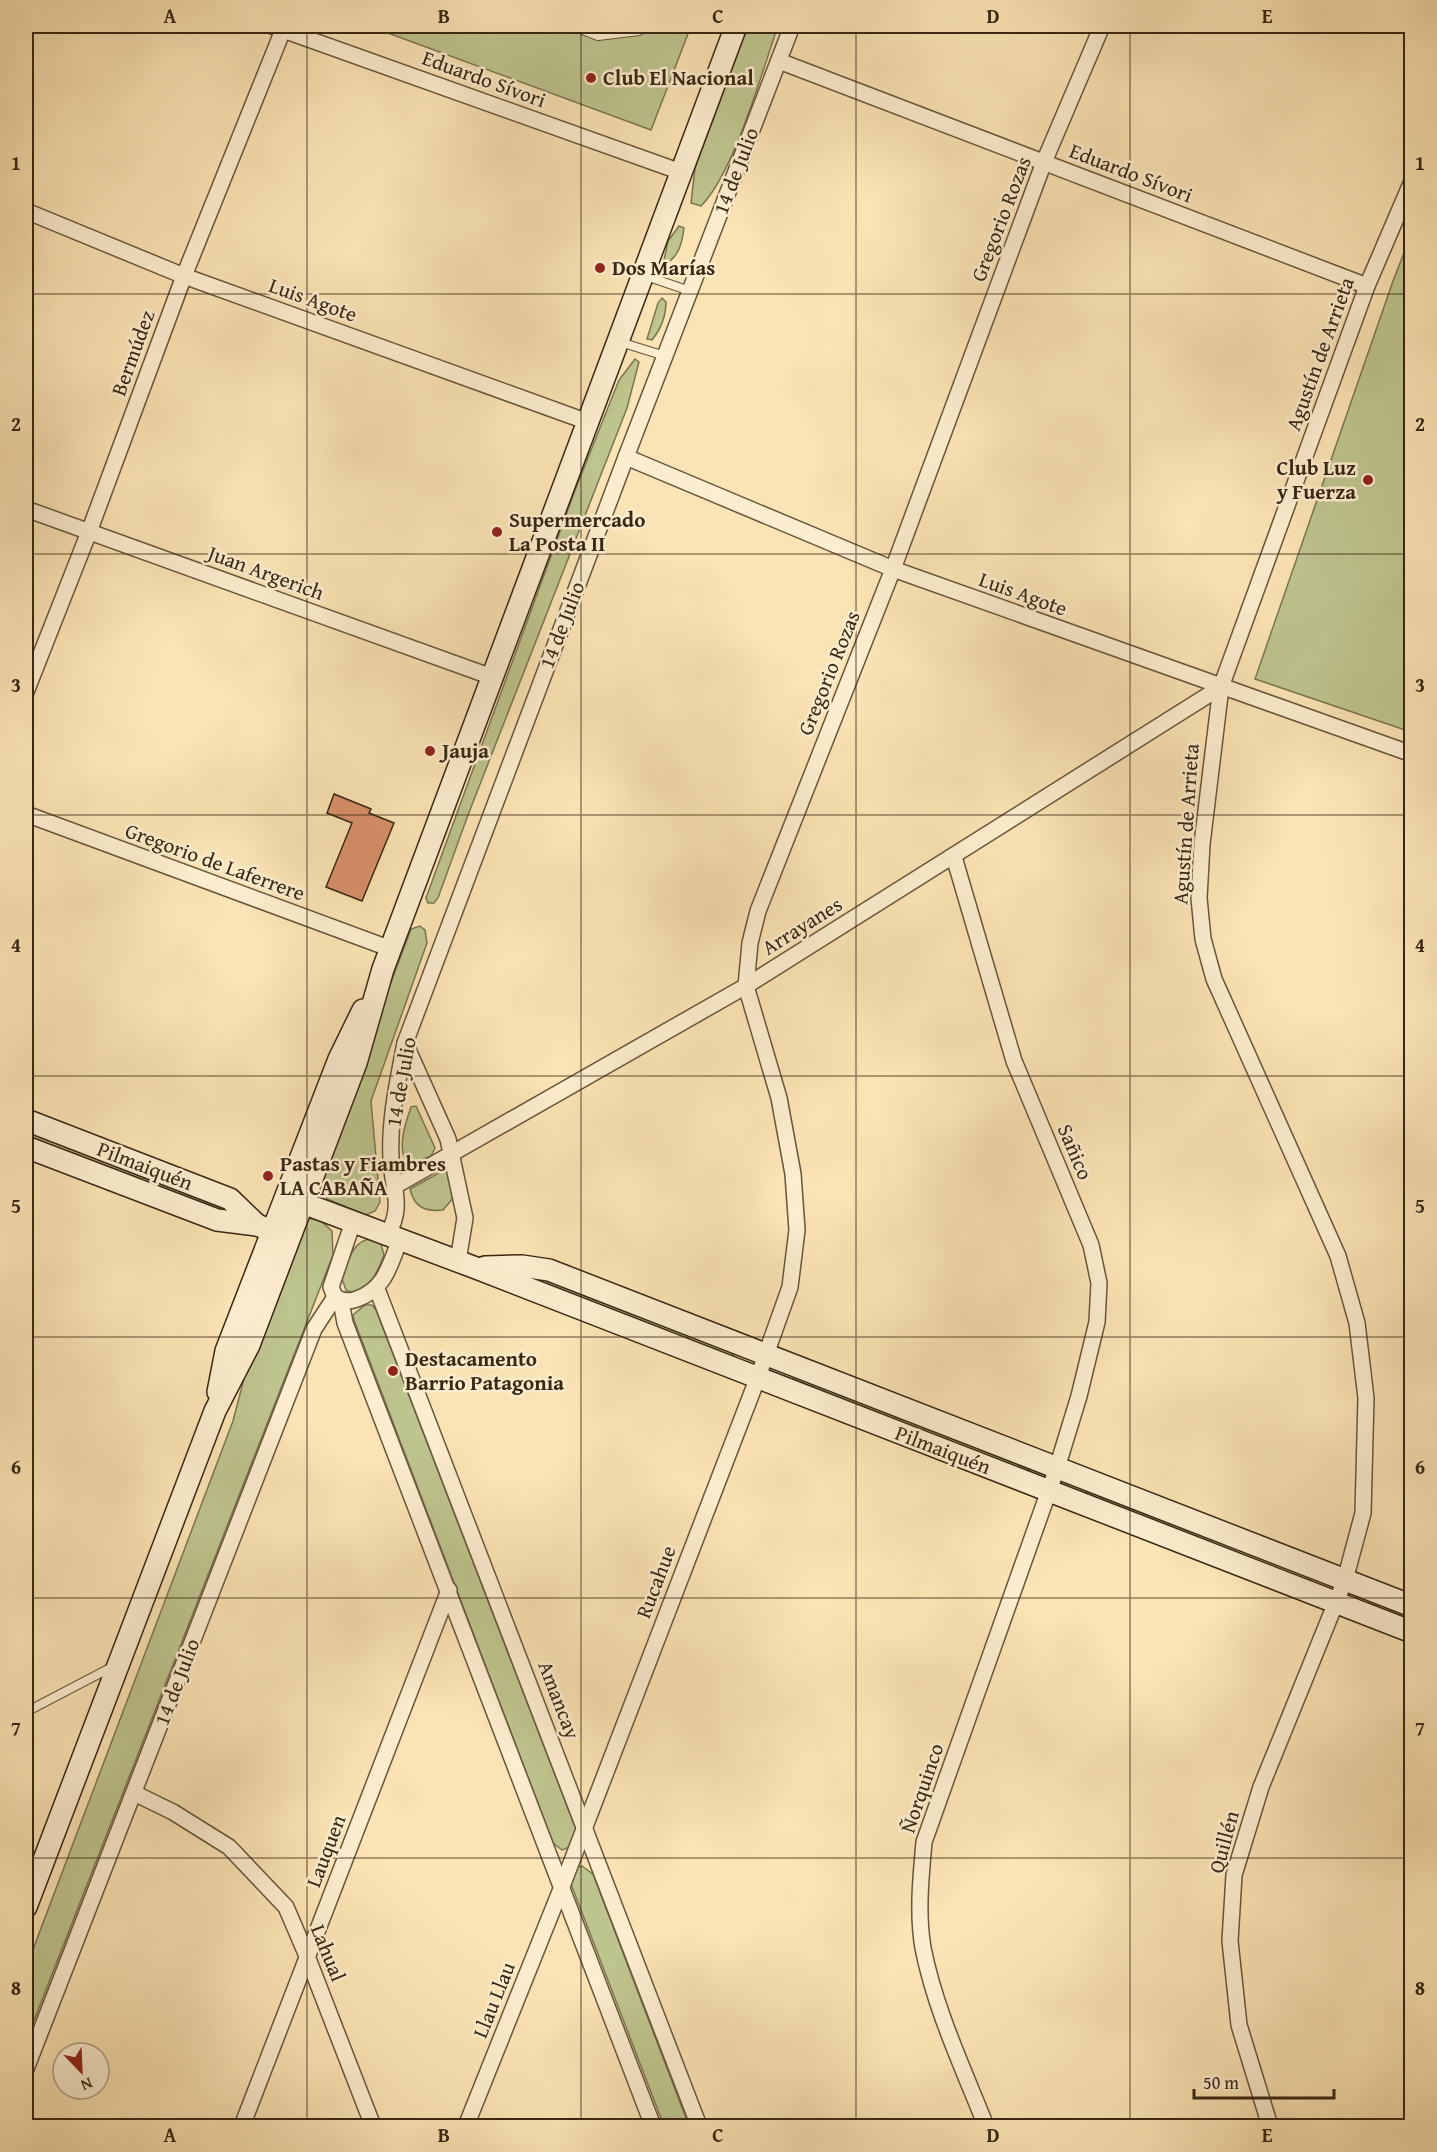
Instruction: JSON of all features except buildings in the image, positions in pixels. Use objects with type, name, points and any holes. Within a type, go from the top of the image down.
[{"type":"main road","points":[[26,1907],[215,1411],[226,1351],[274,1231],[295,1200],[345,1044],[391,949],[736,26]]},
{"type":"main road","name":"Pilmaiquén","points":[[26,1120],[230,1198],[274,1231]]},
{"type":"main road","name":"Pilmaiquén","points":[[26,1147],[218,1220],[274,1231]]},
{"type":"main road","name":"Pilmaiquén","points":[[295,1200],[467,1264],[1412,1632]]},
{"type":"main road","name":"Pilmaiquén","points":[[467,1264],[522,1266],[549,1270],[1412,1606]]},
{"type":"street","name":"14 de Julio","points":[[377,1289],[384,1279],[397,1218],[391,1158],[394,1103],[405,1043],[626,456],[792,26]]},
{"type":"street","name":"Gregorio Rozas","points":[[766,1355],[790,1287],[796,1219],[793,1174],[779,1098],[746,986],[750,943],[758,911],[893,569],[1044,162],[1102,26]]},
{"type":"street","name":"Eduardo Sívori","points":[[278,28],[681,172]]},
{"type":"street","name":"Bermúdez","points":[[26,692],[89,532],[278,28]]},
{"type":"street","name":"Eduardo Sívori","points":[[779,61],[1367,286]]},
{"type":"street","name":"Agustín de Arrieta","points":[[1345,1580],[1363,1513],[1366,1398],[1357,1323],[1338,1256],[1214,979],[1203,939],[1199,898],[1202,844],[1215,720],[1221,687],[1367,286],[1412,181]]},
{"type":"street","name":"Luis Agote","points":[[26,211],[184,276],[588,422]]},
{"type":"street","name":"Luis Agote","points":[[626,456],[893,569],[1412,754]]},
{"type":"street","name":"Juan Argerich","points":[[26,509],[492,677]]},
{"type":"street","name":"Arrayanes","points":[[395,1186],[746,986],[1221,687]]},
{"type":"street","name":"Gregorio de Laferrere","points":[[26,814],[391,949]]},
{"type":"street","name":"Sañico","points":[[954,857],[1014,1061],[1091,1245],[1099,1283],[1097,1322],[1079,1396],[1057,1468]]},
{"type":"street","points":[[405,1043],[425,1092],[448,1138],[465,1218],[467,1264]]},
{"type":"street","points":[[353,1222],[331,1287],[338,1299],[653,2127]]},
{"type":"street","points":[[338,1299],[352,1301],[377,1289]]},
{"type":"street","name":"Amancay","points":[[377,1289],[699,2127]]},
{"type":"street","name":"14 de Julio","points":[[26,2069],[314,1329],[338,1299]]},
{"type":"street","name":"Rucahue","points":[[561,1889],[766,1355]]},
{"type":"street","name":"Ñorquinco","points":[[986,2127],[935,1995],[923,1946],[920,1897],[924,1842],[1057,1468]]},
{"type":"street","name":"Quillén","points":[[1270,2127],[1239,2025],[1230,1941],[1234,1875],[1261,1787],[1345,1580]]},
{"type":"street","name":"Lauquen","points":[[242,2127],[449,1590]]},
{"type":"street","name":"Lahual","points":[[134,1793],[173,1812],[229,1847],[286,1908],[373,2127]]},
{"type":"street","name":"Llau Llau","points":[[466,2127],[561,1889]]},
{"type":"lane","points":[[572,26],[598,36],[639,30],[644,26]]},
{"type":"lane","points":[[643,275],[690,291]]},
{"type":"lane","points":[[618,341],[665,356]]},
{"type":"lane","points":[[26,1712],[119,1664]]},
{"type":"green space","name":"Club El Nacional","points":[[369,26],[691,26],[651,130]]},
{"type":"green space","points":[[748,26],[778,26],[736,146],[725,170],[701,206],[691,203],[695,168]]},
{"type":"green space","points":[[679,226],[684,228],[679,250],[663,265],[668,241]]},
{"type":"green space","name":"Club Luz y Fuerza","points":[[1411,235],[1412,732],[1255,679]]},
{"type":"green space","points":[[662,298],[666,302],[662,322],[652,340],[647,339],[658,303]]},
{"type":"green space","points":[[635,359],[639,362],[627,408],[468,815],[438,898],[434,903],[428,903],[426,898],[574,493],[619,380]]},
{"type":"green space","points":[[420,926],[425,930],[427,943],[371,1101],[380,1202],[375,1211],[366,1215],[327,1199],[318,1185],[319,1174],[411,929]]},
{"type":"green space","points":[[416,1106],[435,1148],[431,1156],[413,1163],[406,1161],[402,1142],[411,1107]]},
{"type":"green space","points":[[26,1128],[231,1208],[228,1216],[26,1138]]},
{"type":"green space","points":[[444,1170],[451,1174],[454,1197],[443,1210],[421,1207],[414,1200],[410,1189]]},
{"type":"green space","points":[[308,1218],[321,1221],[332,1231],[333,1255],[26,2041],[26,1968],[233,1421],[251,1352]]},
{"type":"green space","points":[[371,1239],[381,1244],[384,1255],[378,1268],[366,1288],[353,1292],[346,1290],[342,1279],[352,1253],[359,1243]]},
{"type":"green space","points":[[541,1276],[730,1350],[734,1357],[533,1279]]},
{"type":"green space","points":[[365,1305],[372,1305],[376,1310],[577,1832],[572,1844],[565,1849],[562,1850],[553,1843],[354,1320],[353,1315]]},
{"type":"green space","points":[[798,1377],[1027,1465],[1030,1473],[790,1380]]},
{"type":"green space","points":[[1092,1490],[1308,1575],[1312,1583],[1084,1493]]},
{"type":"green space","points":[[1375,1601],[1411,1615],[1411,1625],[1367,1604]]},
{"type":"green space","points":[[582,1866],[593,1874],[689,2126],[664,2126],[571,1884],[575,1868]]},
{"type":"place","name":"Club El Nacional","points":[[591,78]]},
{"type":"place","name":"Dos Marías","points":[[600,268]]},
{"type":"place","name":"Club Luz y Fuerza","points":[[1368,480]]},
{"type":"place","name":"Supermercado La Posta II","points":[[497,532]]},
{"type":"place","name":"Jauja","points":[[430,751]]},
{"type":"place","name":"Pastas y Fiambres LA CABAÑA","points":[[268,1176]]},
{"type":"place","name":"Destacamento Barrio Patagonia","points":[[393,1371]]}]
